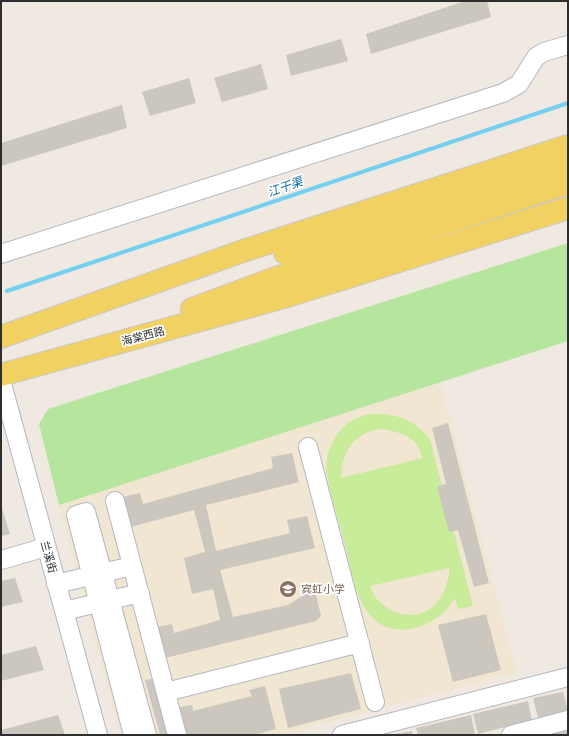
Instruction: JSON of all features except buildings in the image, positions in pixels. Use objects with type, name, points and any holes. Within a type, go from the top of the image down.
[{"type":"main road","points":[[1,337],[243,251],[568,146]]},
{"type":"main road","points":[[54,318],[296,250],[568,165]]},
{"type":"main road","points":[[60,359],[270,280],[568,183]]},
{"type":"main road","points":[[540,217],[568,208]]},
{"type":"main road","points":[[540,217],[568,213]]},
{"type":"main road","name":"海棠西路","points":[[1,375],[284,297],[540,217]]},
{"type":"street","points":[[1,254],[503,93],[519,84],[536,57],[544,52],[568,45]]},
{"type":"street","name":"兰溪街","points":[[1,380],[98,735]]},
{"type":"street","points":[[308,447],[376,702]]},
{"type":"street","points":[[115,501],[178,735]]},
{"type":"street","points":[[1,560],[46,547]]},
{"type":"street","points":[[56,584],[132,566]]},
{"type":"street","points":[[98,575],[147,735]]},
{"type":"street","points":[[64,611],[140,593]]},
{"type":"street","points":[[105,601],[133,735]]},
{"type":"street","points":[[166,692],[360,643]]},
{"type":"street","points":[[342,735],[374,731],[568,676]]},
{"type":"street","points":[[511,735],[568,720]]},
{"type":"shaded area","name":"宾虹小学","points":[[440,382],[517,673],[279,735],[120,735],[59,505]]},
{"type":"green space","points":[[568,243],[568,341],[59,505],[39,424],[48,409]]},
{"type":"green space","points":[[376,414],[394,416],[407,420],[413,423],[430,439],[473,606],[458,609],[455,598],[448,608],[439,616],[428,623],[405,630],[393,629],[382,625],[372,617],[361,601],[351,573],[327,476],[327,457],[334,439],[340,431],[354,419]],"holes":[[[382,429],[402,434],[413,440],[417,445],[422,458],[341,478],[342,466],[346,454],[356,439],[371,431]],[[449,568],[447,584],[440,598],[434,606],[418,614],[400,614],[391,610],[378,600],[370,586]]]},
{"type":"waterway","name":"江干渠","points":[[7,291],[568,103]]},
{"type":"place","name":"宾虹小学","points":[[288,589]]}]
